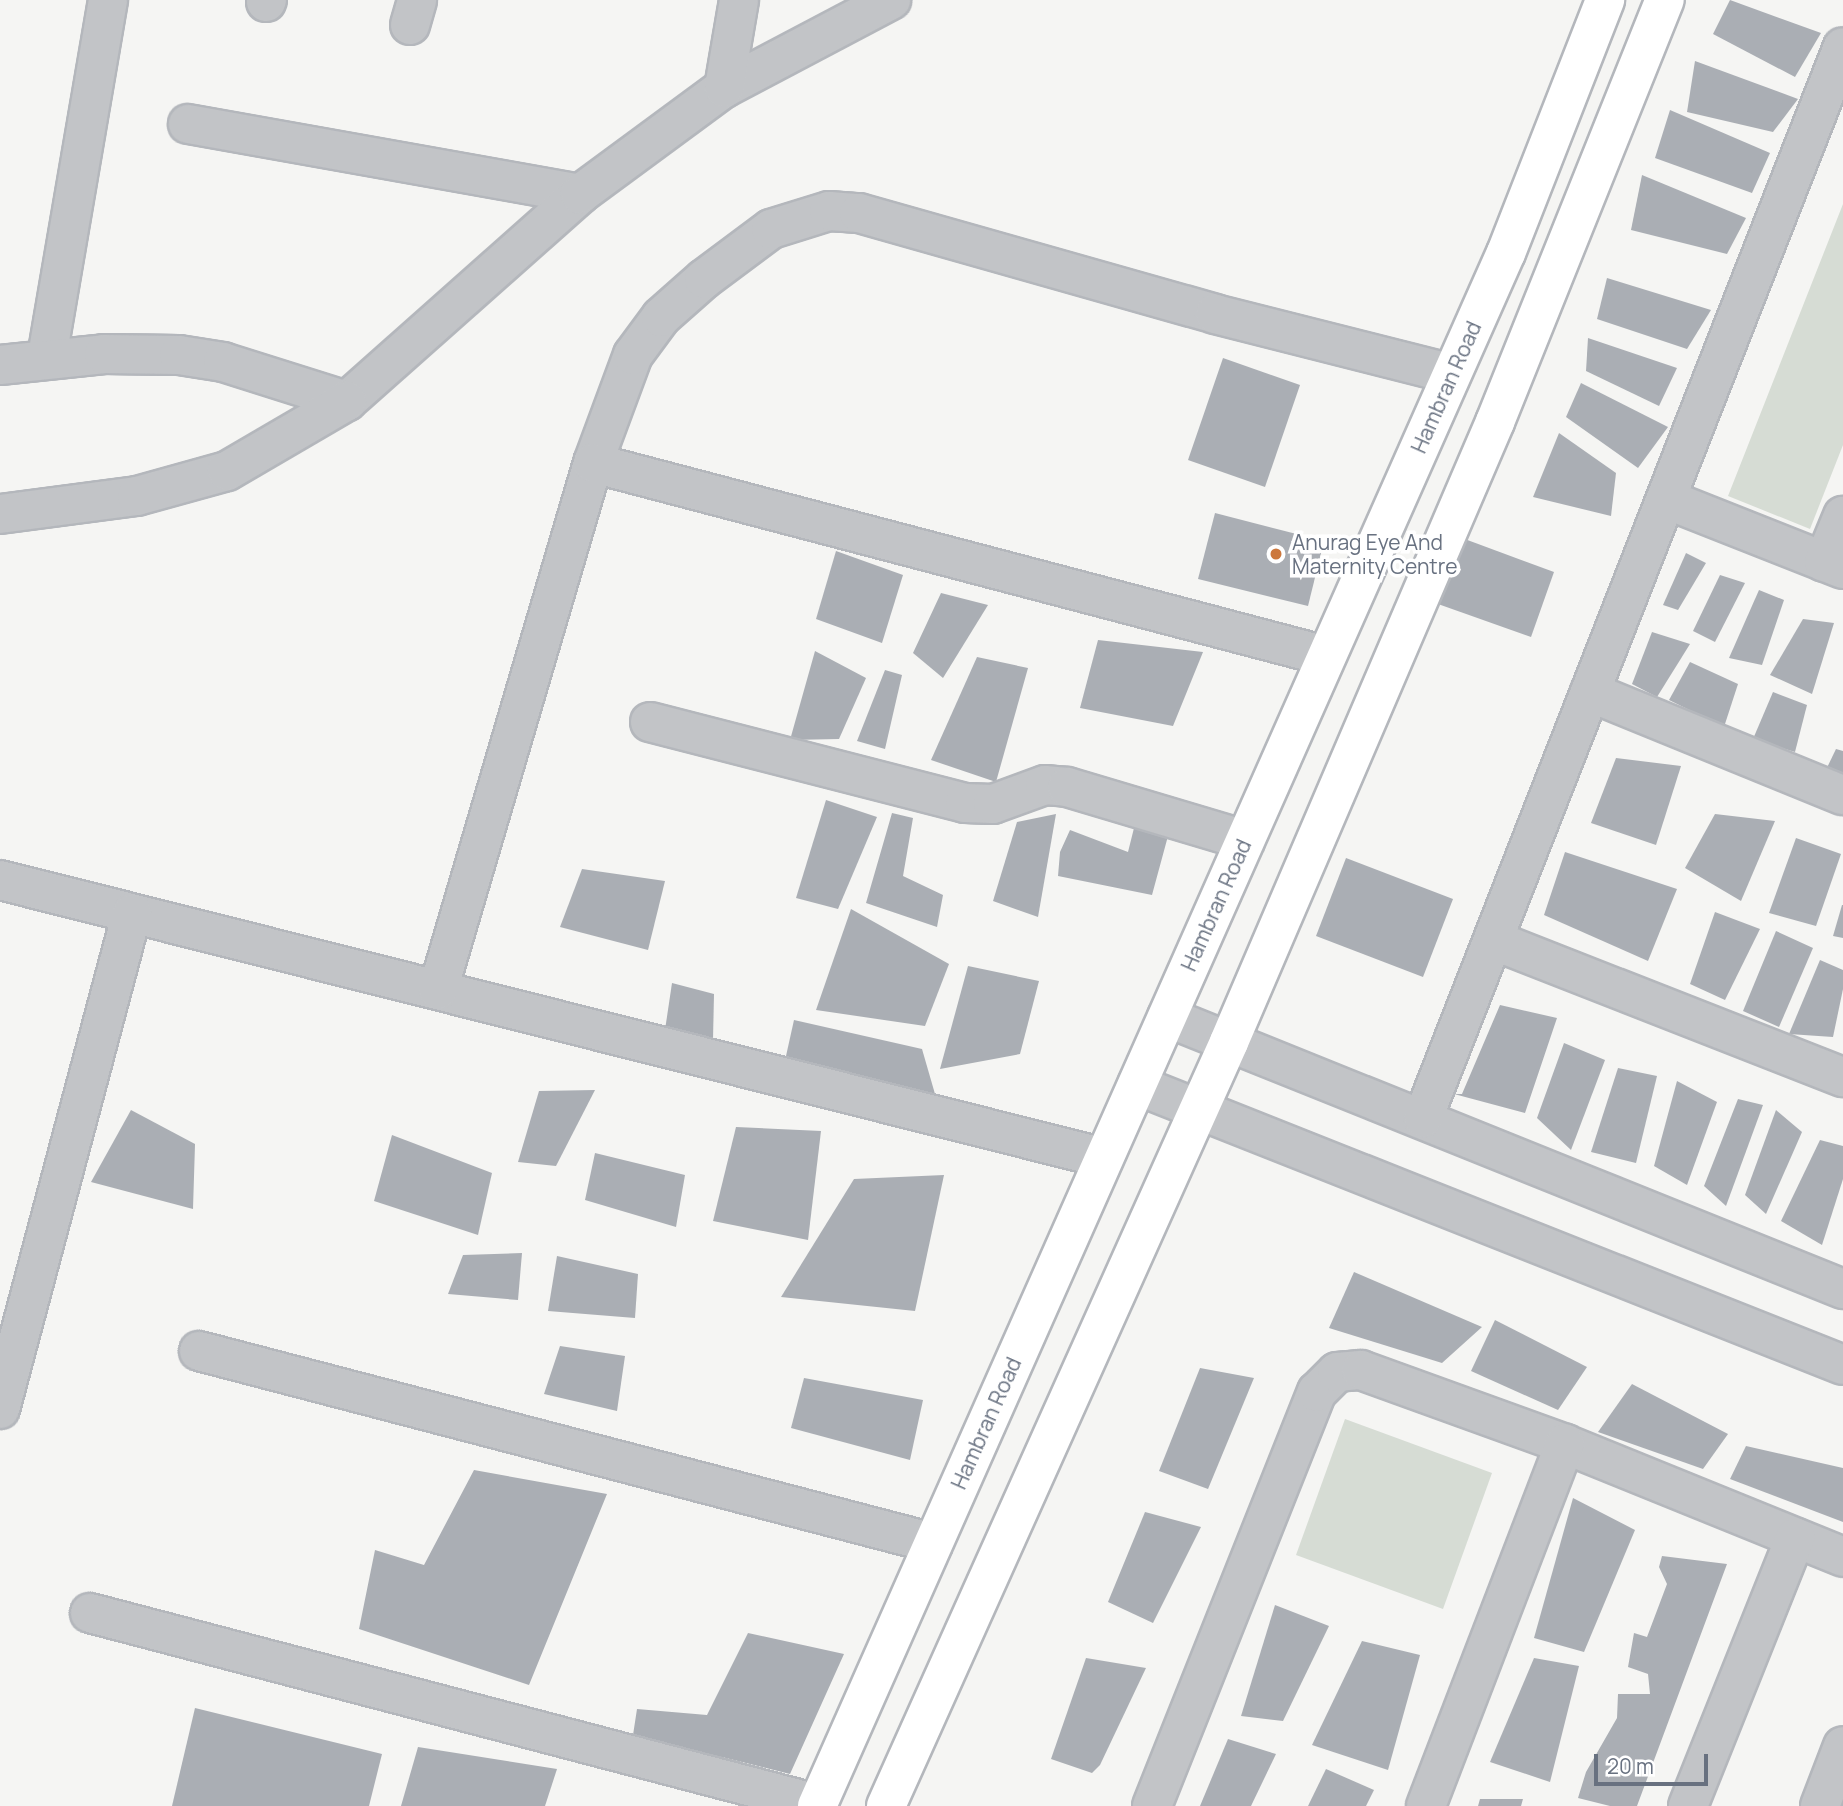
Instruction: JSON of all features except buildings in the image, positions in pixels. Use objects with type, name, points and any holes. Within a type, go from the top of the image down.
[{"type":"main road","name":"Hambran Road","points":[[817,1805],[1506,253],[1605,0]]},
{"type":"main road","points":[[886,1806],[1229,1042],[1495,422],[1665,0]]},
{"type":"street","points":[[47,358],[108,0]]},
{"type":"street","points":[[724,88],[739,0]]},
{"type":"street","points":[[0,514],[137,496],[227,471],[347,401],[580,194],[724,88],[891,0]]},
{"type":"street","points":[[1423,1118],[1842,52]]},
{"type":"street","points":[[188,124],[580,194]]},
{"type":"street","points":[[438,990],[593,463],[633,355],[661,317],[704,279],[771,229],[829,211],[859,213],[1216,314],[1452,374]]},
{"type":"street","points":[[0,365],[104,354],[179,355],[223,362],[347,401]]},
{"type":"street","points":[[593,463],[1326,656]]},
{"type":"street","points":[[1666,499],[1834,566],[1843,516]]},
{"type":"street","points":[[1590,692],[1843,795]]},
{"type":"street","points":[[650,722],[965,803],[993,804],[1045,785],[1067,787],[1245,840]]},
{"type":"street","points":[[0,880],[1104,1158]]},
{"type":"street","points":[[0,1409],[132,913]]},
{"type":"street","points":[[1493,940],[1843,1077]]},
{"type":"street","points":[[1167,1017],[1843,1289]]},
{"type":"street","points":[[1137,1085],[1843,1365]]},
{"type":"street","points":[[199,1351],[933,1544]]},
{"type":"street","points":[[1152,1806],[1317,1392],[1337,1372],[1361,1370],[1565,1444],[1843,1557]]},
{"type":"street","points":[[1426,1806],[1565,1444]]},
{"type":"street","points":[[1688,1806],[1795,1538]]},
{"type":"street","points":[[90,1613],[817,1805]]},
{"type":"street","points":[[1820,1806],[1843,1746]]},
{"type":"shaded area","points":[[1843,204],[1843,445],[1810,529],[1728,496]]},
{"type":"shaded area","points":[[1345,1419],[1492,1473],[1443,1609],[1296,1555]]},
{"type":"place","name":"Anurag Eye And Maternity Centre","points":[[1276,554]]}]
